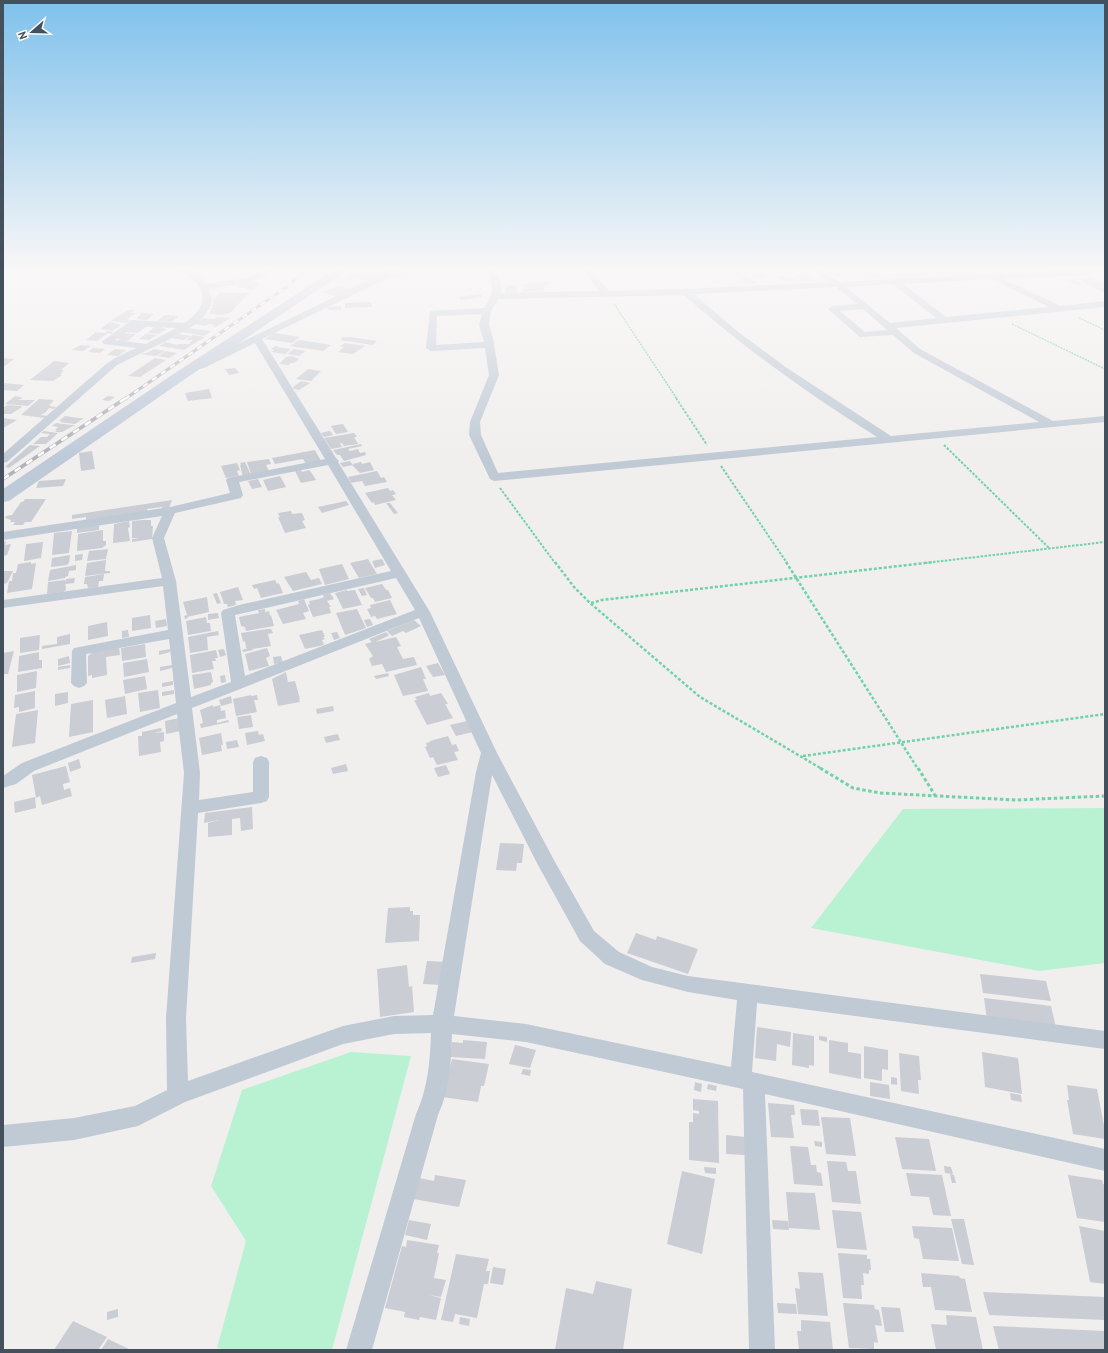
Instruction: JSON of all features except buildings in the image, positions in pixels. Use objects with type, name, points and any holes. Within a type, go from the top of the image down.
[{"type":"street","points":[[121,331],[106,342],[148,347]]},
{"type":"street","points":[[3,460],[116,361],[148,347],[176,331]]},
{"type":"street","points":[[3,497],[249,331]]},
{"type":"street","points":[[190,370],[271,331]]},
{"type":"street","points":[[432,331],[431,348],[489,346]]},
{"type":"street","points":[[485,331],[494,375],[475,422],[475,435],[494,477],[1105,419]]},
{"type":"street","points":[[733,331],[766,359],[824,399],[888,439]]},
{"type":"street","points":[[858,331],[863,335],[882,331]]},
{"type":"street","points":[[894,331],[917,351],[1051,424]]},
{"type":"street","points":[[257,338],[423,612],[489,753],[547,865],[587,936],[612,958],[649,974],[688,984],[1105,1040]]},
{"type":"street","points":[[3,536],[170,511],[237,495],[232,480],[332,461]]},
{"type":"street","points":[[170,511],[158,538],[170,581],[192,773],[176,1018],[178,1096]]},
{"type":"street","points":[[239,684],[228,613],[239,609],[400,573]]},
{"type":"street","points":[[3,604],[170,581]]},
{"type":"street","points":[[3,782],[10,780],[28,767],[423,612]]},
{"type":"street","points":[[79,683],[79,651],[176,633]]},
{"type":"street","points":[[359,1350],[427,1114],[431,1106],[441,1062],[442,1024],[484,772],[489,753]]},
{"type":"street","points":[[190,808],[261,796],[261,762]]},
{"type":"street","points":[[748,993],[748,1080],[762,1350]]},
{"type":"street","points":[[3,1136],[74,1129],[138,1116],[178,1096],[342,1035],[394,1025],[442,1024],[526,1033],[748,1080],[1105,1160]]},
{"type":"path","points":[[632,331],[796,576],[903,742],[936,797]]},
{"type":"path","points":[[1026,331],[1105,369]]},
{"type":"path","points":[[934,435],[1049,548]]},
{"type":"path","points":[[494,477],[506,498],[574,587],[590,603],[700,697],[803,756],[853,788],[880,793],[1016,800],[1105,796]]},
{"type":"path","points":[[590,603],[602,600],[796,576],[1105,542]]},
{"type":"path","points":[[803,756],[1105,714]]},
{"type":"green space","points":[[1105,808],[1105,963],[1039,971],[811,928],[903,809]]},
{"type":"green space","points":[[351,1052],[411,1056],[332,1350],[228,1350],[217,1348],[246,1241],[211,1186],[242,1090]]},
{"type":"railway","points":[[125,399],[223,331]]},
{"type":"railway","points":[[3,479],[126,398]]}]
